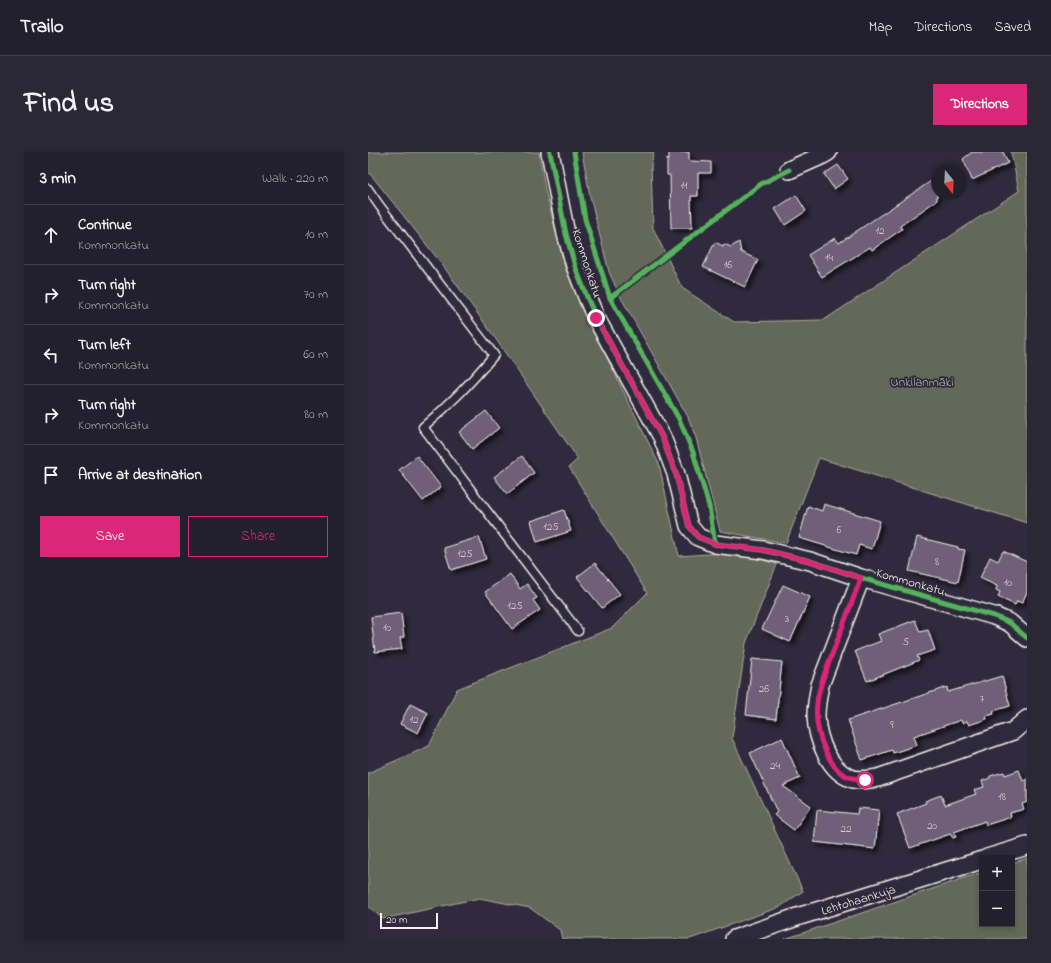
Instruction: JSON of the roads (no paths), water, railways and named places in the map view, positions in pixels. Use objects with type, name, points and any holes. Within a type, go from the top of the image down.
[{"type":"street","name":"Kommonkatu","points":[[550,152],[566,234],[575,266],[596,318],[662,437],[676,474],[689,526],[698,537],[715,544],[763,550],[810,561],[861,578],[994,616],[1010,624],[1027,638]]},
{"type":"street","points":[[789,170],[823,156],[828,152]]},
{"type":"street","name":"Kommonkatu","points":[[861,578],[820,685],[817,700],[816,715],[818,731],[835,769],[854,779],[865,780],[878,778],[1013,731],[1027,719]]},
{"type":"street","points":[[997,855],[1027,846]]},
{"type":"street","name":"Lehtohaankuja","points":[[734,939],[797,917],[979,861]]},
{"type":"lane","points":[[368,189],[383,211],[494,355],[467,387],[423,426],[578,631]]},
{"type":"park label","name":"Unkilanmäki","points":[[922,381]]}]
